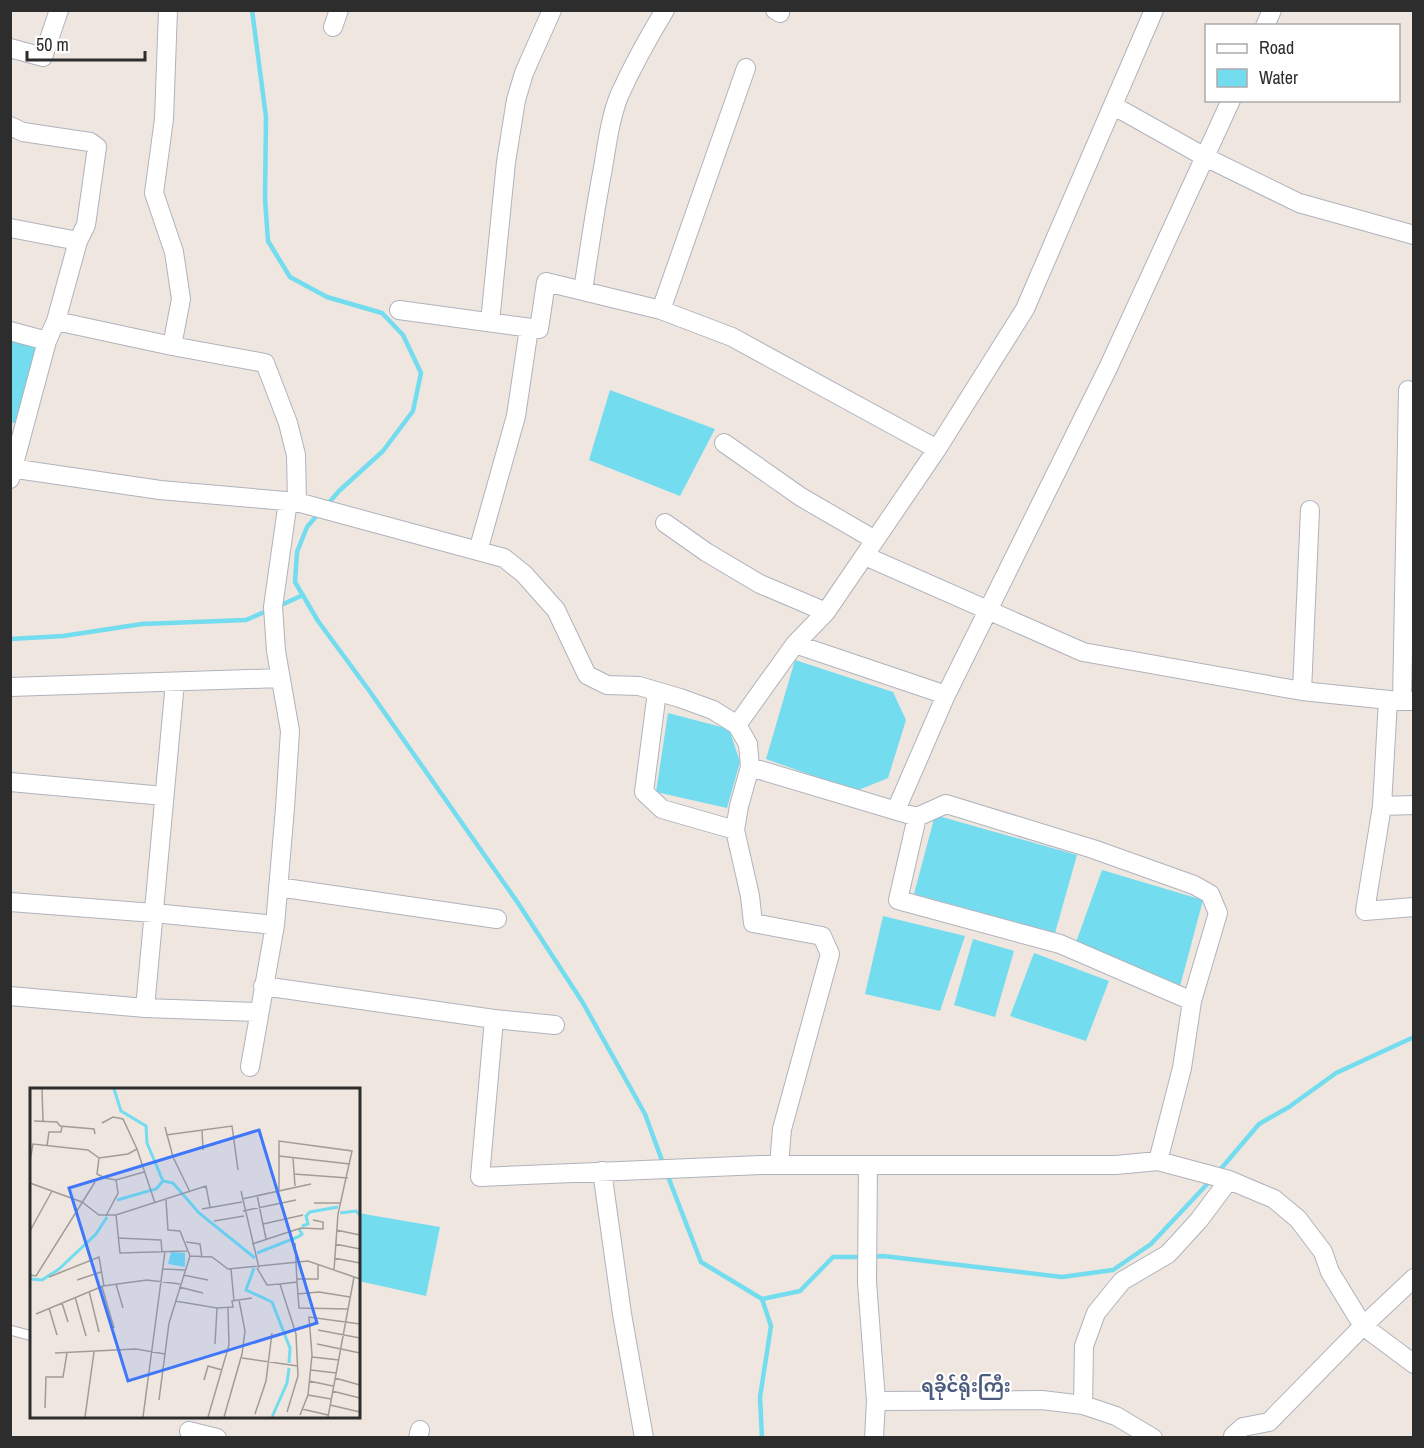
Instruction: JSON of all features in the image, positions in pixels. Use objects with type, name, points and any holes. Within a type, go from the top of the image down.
[{"type":"street","points":[[10,48],[43,57],[59,10]]},
{"type":"street","points":[[168,10],[164,119],[154,193],[174,252],[181,299],[172,346]]},
{"type":"street","points":[[490,322],[506,162],[516,100],[524,73],[552,10]]},
{"type":"street","points":[[583,291],[614,111],[664,10]]},
{"type":"street","points":[[737,725],[795,644],[826,612],[865,556],[937,449],[1025,309],[1154,10]]},
{"type":"street","points":[[1266,24],[1272,10]]},
{"type":"street","points":[[661,310],[746,68]]},
{"type":"street","points":[[896,810],[946,695],[1108,368],[1230,102]]},
{"type":"street","points":[[1114,106],[1205,157],[1299,202],[1413,235]]},
{"type":"street","points":[[10,126],[24,132],[90,142],[97,147],[86,225],[78,241],[11,472],[160,490],[293,502],[504,558],[524,574],[556,610],[586,675],[608,685],[639,686],[713,710],[737,725],[748,744],[750,767],[735,830],[750,896],[753,923],[822,936],[830,954],[782,1129],[779,1165]]},
{"type":"street","points":[[10,228],[78,241]]},
{"type":"street","points":[[399,310],[539,329],[546,282],[661,310],[732,337],[937,449]]},
{"type":"street","points":[[56,321],[265,363],[288,423],[296,455],[293,502],[273,607],[276,651],[290,731],[275,925],[250,1067]]},
{"type":"street","points":[[478,551],[516,416],[529,328]]},
{"type":"street","points":[[10,331],[48,341]]},
{"type":"street","points":[[1408,390],[1401,701],[1365,911],[1413,908]]},
{"type":"street","points":[[724,443],[801,497],[875,540]]},
{"type":"street","points":[[1302,691],[1310,510]]},
{"type":"street","points":[[665,523],[706,552],[760,584],[826,612]]},
{"type":"street","points":[[865,556],[1083,652],[1302,691],[1401,701]]},
{"type":"street","points":[[795,644],[946,695]]},
{"type":"street","points":[[10,687],[281,678]]},
{"type":"street","points":[[145,1008],[175,682]]},
{"type":"street","points":[[657,692],[644,792],[662,809],[735,830]]},
{"type":"street","points":[[750,767],[917,816],[946,804],[1093,849],[1194,885],[1210,894],[1218,913],[1192,1001],[1182,1068],[1158,1161]]},
{"type":"street","points":[[10,783],[164,796]]},
{"type":"street","points":[[1382,806],[1413,805]]},
{"type":"street","points":[[917,816],[898,900],[1060,944],[1192,1001]]},
{"type":"street","points":[[278,887],[497,919]]},
{"type":"street","points":[[10,902],[275,925]]},
{"type":"street","points":[[263,986],[494,1019],[555,1025]]},
{"type":"street","points":[[10,996],[145,1008],[259,1012]]},
{"type":"street","points":[[494,1019],[480,1177],[779,1165],[1116,1165],[1158,1161],[1229,1180],[1274,1199],[1298,1219],[1323,1252],[1330,1272],[1363,1326],[1413,1364]]},
{"type":"street","points":[[868,1165],[867,1282],[876,1401],[874,1437]]},
{"type":"street","points":[[602,1171],[622,1314],[644,1437]]},
{"type":"street","points":[[1083,1405],[1083,1346],[1096,1313],[1122,1281],[1168,1254],[1199,1220],[1229,1180]]},
{"type":"street","points":[[1233,1436],[1243,1427],[1269,1422],[1413,1278]]},
{"type":"street","points":[[876,1401],[1042,1400],[1083,1405],[1116,1416],[1153,1437]]},
{"type":"street","points":[[190,1428],[217,1437]]},
{"type":"lane","points":[[10,1330],[30,1335]]},
{"type":"water","points":[[10,339],[37,346],[17,424],[11,422]]},
{"type":"water","points":[[610,390],[715,429],[680,496],[589,460]]},
{"type":"water","points":[[795,660],[893,692],[906,720],[888,778],[856,791],[766,759]]},
{"type":"water","points":[[668,713],[729,729],[740,762],[727,808],[656,792]]},
{"type":"water","points":[[935,815],[1077,855],[1055,933],[914,894]]},
{"type":"water","points":[[1102,870],[1203,900],[1179,990],[1075,945]]},
{"type":"water","points":[[883,916],[965,936],[940,1011],[865,994]]},
{"type":"water","points":[[973,939],[1014,951],[995,1017],[954,1005]]},
{"type":"water","points":[[1034,953],[1109,981],[1086,1041],[1010,1016]]},
{"type":"water","points":[[360,1213],[440,1227],[426,1296],[360,1281]]},
{"type":"waterway","points":[[252,10],[266,117],[265,199],[268,241],[290,277],[327,297],[382,313],[403,335],[421,373],[413,411],[383,451],[327,505]]},
{"type":"waterway","points":[[319,513],[307,527],[297,552],[295,582],[318,621],[518,903],[583,1003],[645,1114],[664,1166]]},
{"type":"waterway","points":[[279,606],[303,595]]},
{"type":"waterway","points":[[10,639],[63,636],[142,624],[246,620],[269,610]]},
{"type":"waterway","points":[[1219,1171],[1259,1124],[1289,1107],[1336,1073],[1414,1037]]},
{"type":"waterway","points":[[667,1174],[701,1262],[762,1299],[771,1326],[760,1397],[762,1438]]},
{"type":"waterway","points":[[870,1257],[883,1256],[1062,1277],[1113,1270],[1151,1244],[1211,1180]]},
{"type":"waterway","points":[[762,1299],[800,1291],[833,1257],[862,1257]]},
{"type":"district","name":"ရခိုင်ရိုးကြီး","points":[[966,1385]]}]
